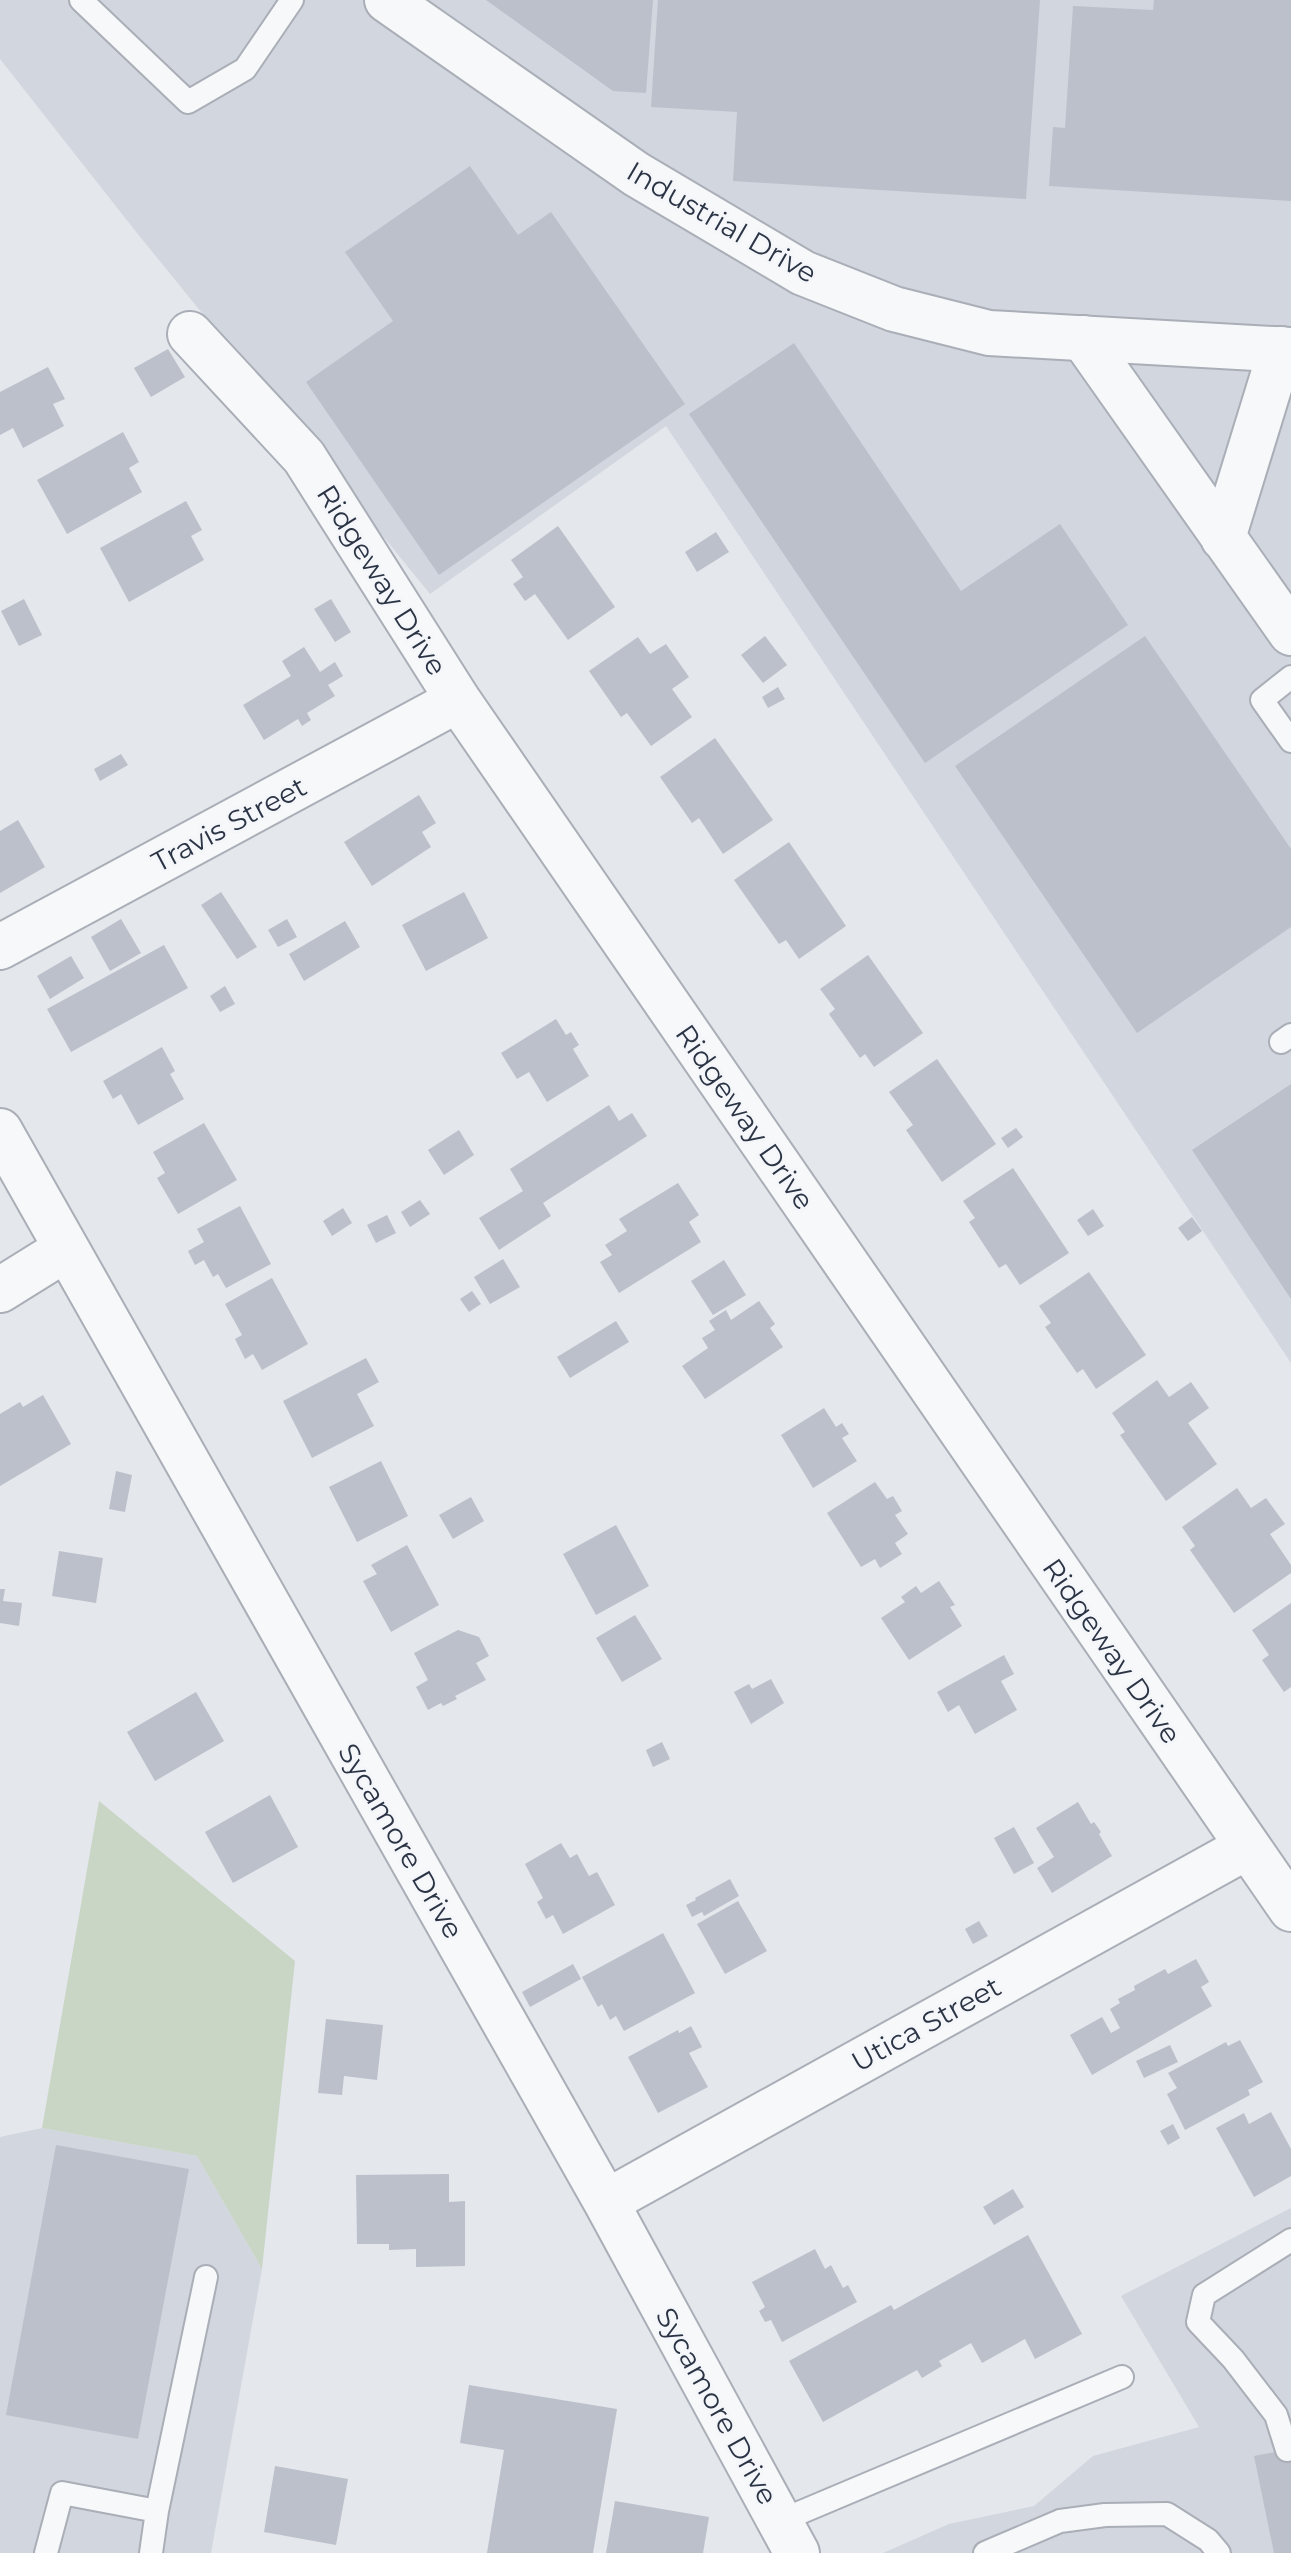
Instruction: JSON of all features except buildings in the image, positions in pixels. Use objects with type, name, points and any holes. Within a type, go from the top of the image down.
[{"type":"street","name":"Industrial Drive","points":[[387,0],[636,174],[803,273],[894,309],[989,333],[1286,350]]},
{"type":"street","name":"Ridgeway Drive","points":[[190,334],[304,457],[458,700],[1291,1909]]},
{"type":"street","points":[[1083,338],[1291,633]]},
{"type":"street","points":[[1223,538],[1286,350]]},
{"type":"street","name":"Travis Street","points":[[0,947],[458,700]]},
{"type":"street","name":"Sycamore Drive","points":[[0,1131],[606,2202],[788,2537]]},
{"type":"street","points":[[0,1290],[66,1249]]},
{"type":"street","name":"Utica Street","points":[[606,2202],[1247,1847]]},
{"type":"lane","points":[[81,0],[188,102],[245,69],[292,0]]},
{"type":"lane","points":[[1291,677],[1262,700],[1291,741]]},
{"type":"lane","points":[[1287,2450],[1276,2415],[1233,2359],[1198,2322],[1204,2295],[1291,2240]]},
{"type":"lane","points":[[151,2553],[206,2277]]},
{"type":"lane","points":[[788,2537],[1122,2377]]},
{"type":"lane","points":[[46,2553],[62,2493],[157,2511]]},
{"type":"lane","points":[[985,2553],[1060,2521],[1105,2515],[1167,2514],[1208,2540],[1219,2553]]},
{"type":"shaded area","points":[[0,0],[1291,0],[1291,1363],[666,426],[430,594],[0,59]]},
{"type":"shaded area","points":[[42,2128],[197,2156],[262,2269],[211,2553],[0,2553],[0,2137]]},
{"type":"shaded area","points":[[1291,2208],[1291,2553],[883,2553],[949,2524],[1034,2506],[1093,2456],[1199,2427],[1121,2296]]},
{"type":"green space","points":[[99,1801],[295,1961],[262,2269],[197,2156],[42,2128]]}]
